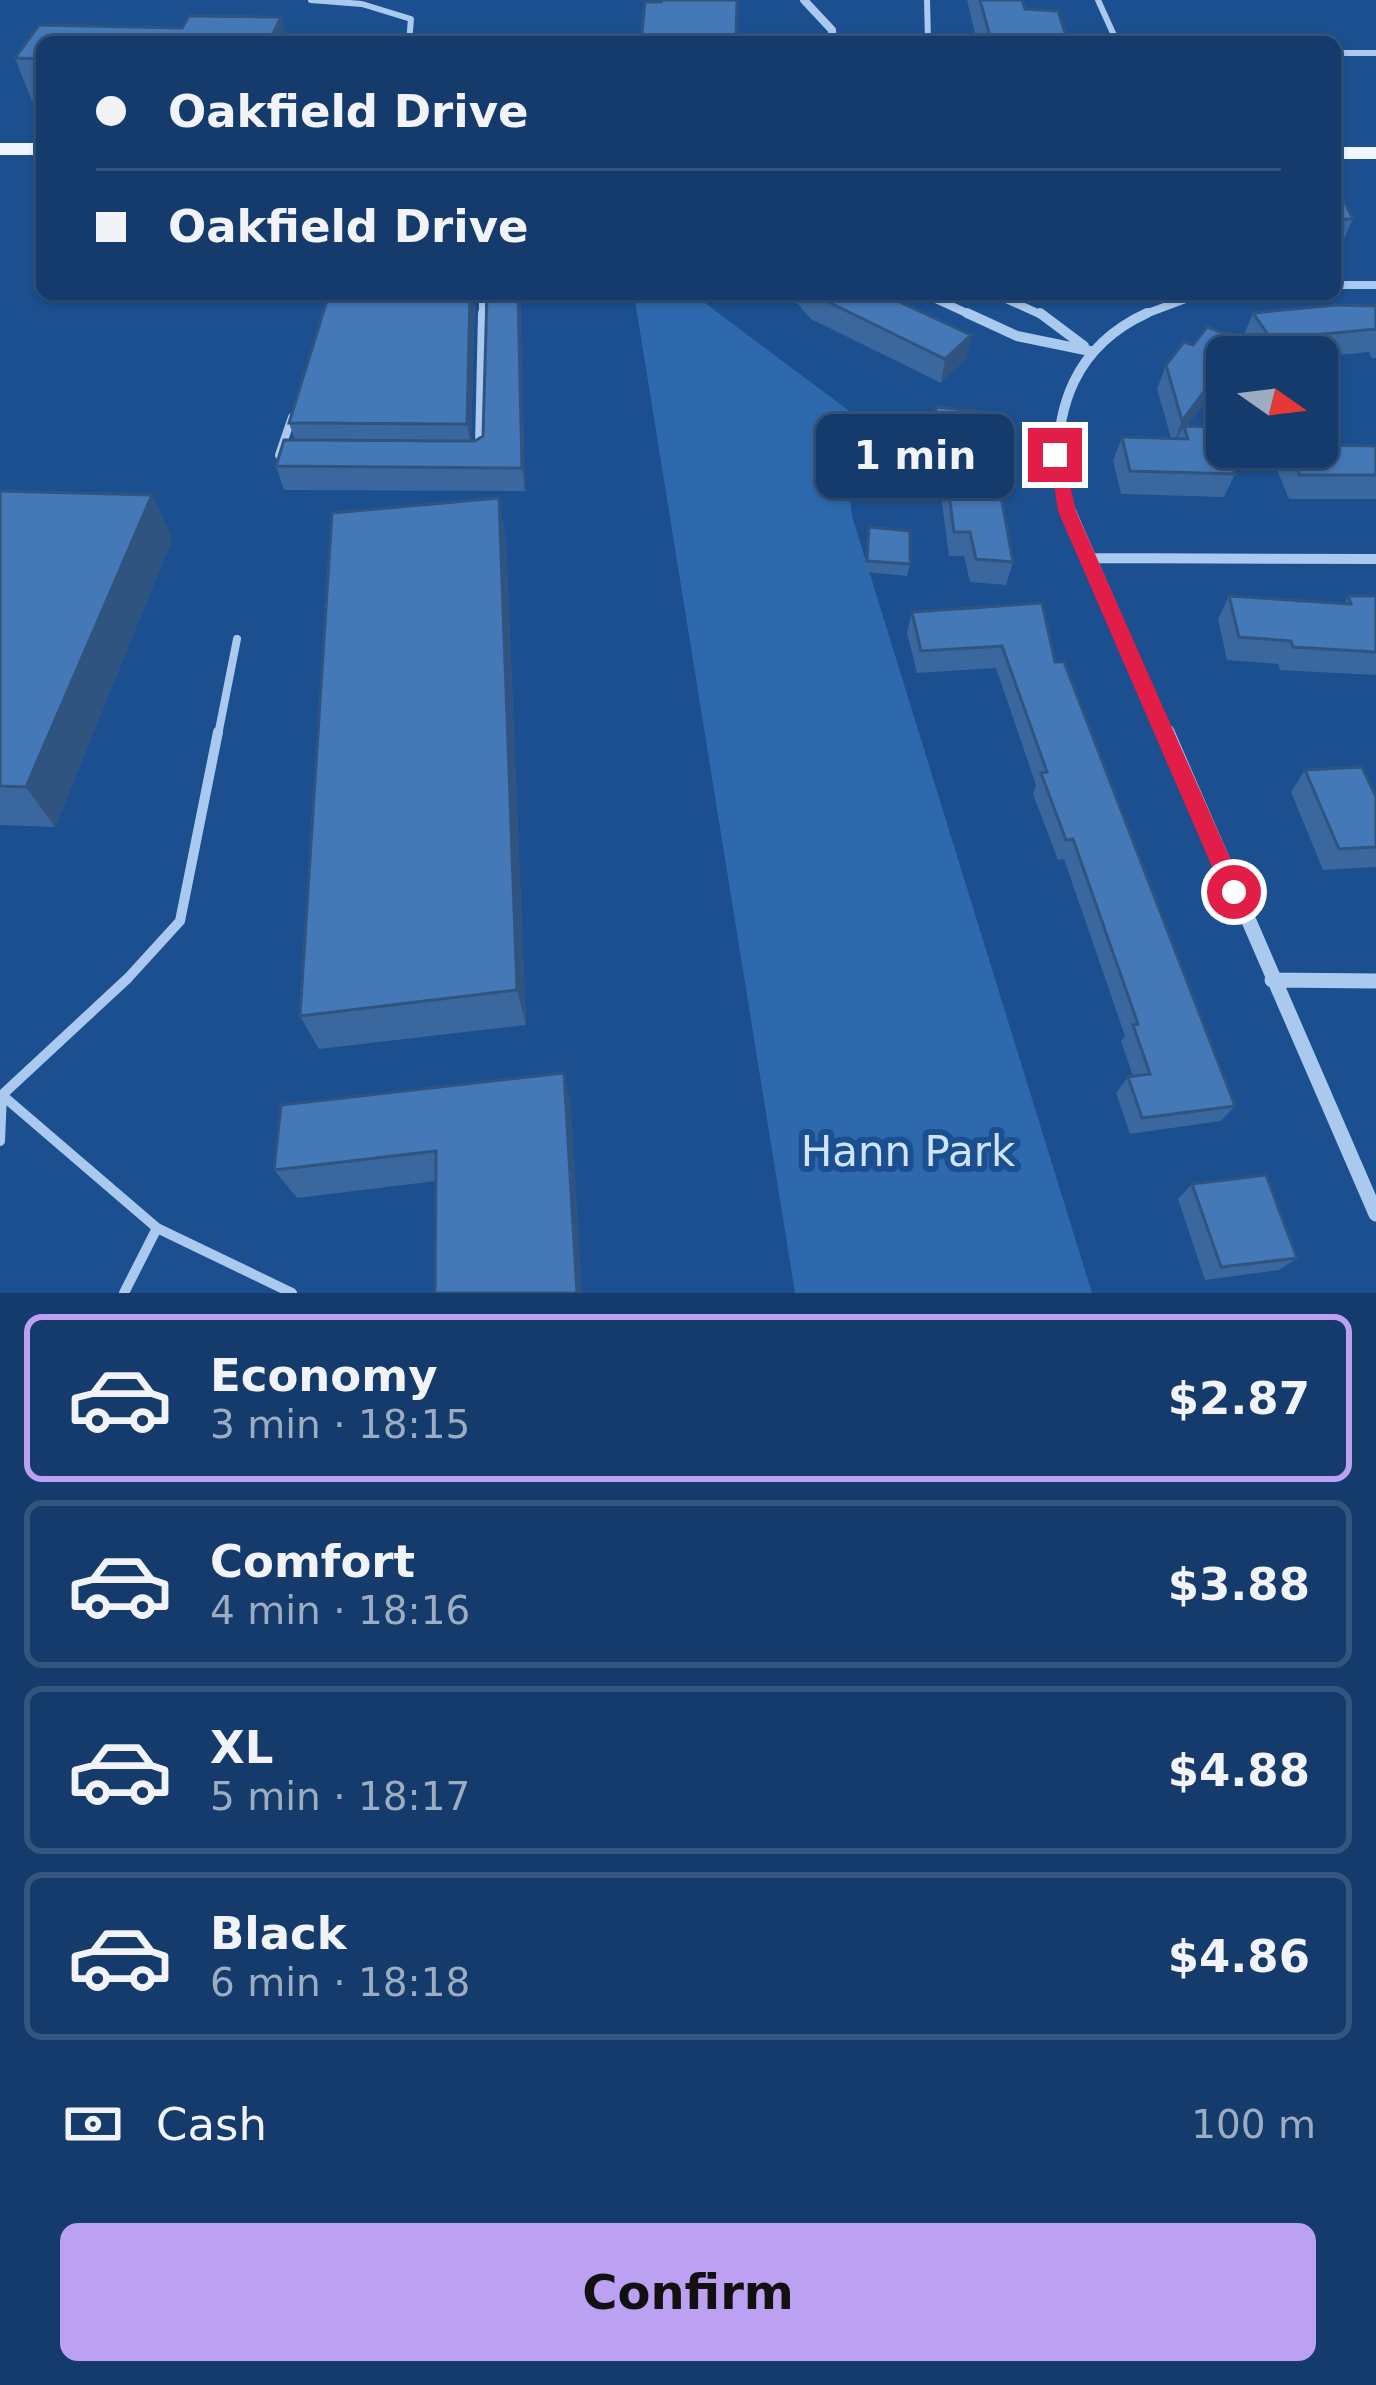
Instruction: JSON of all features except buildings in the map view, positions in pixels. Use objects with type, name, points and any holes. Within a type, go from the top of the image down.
[{"type":"main road","points":[[0,149],[36,149]]},
{"type":"main road","points":[[1341,153],[1376,154]]},
{"type":"street","points":[[804,0],[832,36]]},
{"type":"street","points":[[1341,285],[1376,285]]},
{"type":"street","points":[[938,300],[1017,336],[1090,351]]},
{"type":"street","points":[[1009,300],[1040,313],[1090,351]]},
{"type":"street","points":[[1181,300],[1129,319],[1090,351],[1061,406],[1055,455],[1067,511],[1376,1214]]},
{"type":"street","points":[[1089,557],[1376,559]]},
{"type":"street","points":[[1273,980],[1376,981]]},
{"type":"lane","points":[[310,0],[362,2],[393,11],[411,19],[410,36]]},
{"type":"lane","points":[[927,0],[929,36]]},
{"type":"lane","points":[[1098,0],[1114,36]]},
{"type":"lane","points":[[1341,52],[1376,52]]},
{"type":"lane","points":[[479,456],[482,300]]},
{"type":"lane","points":[[298,395],[280,455],[302,455]]},
{"type":"lane","points":[[0,1141],[1,1094],[128,978],[180,922],[237,639]]},
{"type":"lane","points":[[1,1094],[157,1228],[292,1293]]},
{"type":"lane","points":[[124,1293],[157,1228]]},
{"type":"green space","name":"Hann Park","points":[[635,300],[701,300],[856,416],[846,464],[852,516],[1092,1293],[795,1293]]},
{"type":"route","points":[[1055,455],[1067,511],[1234,892]]}]
